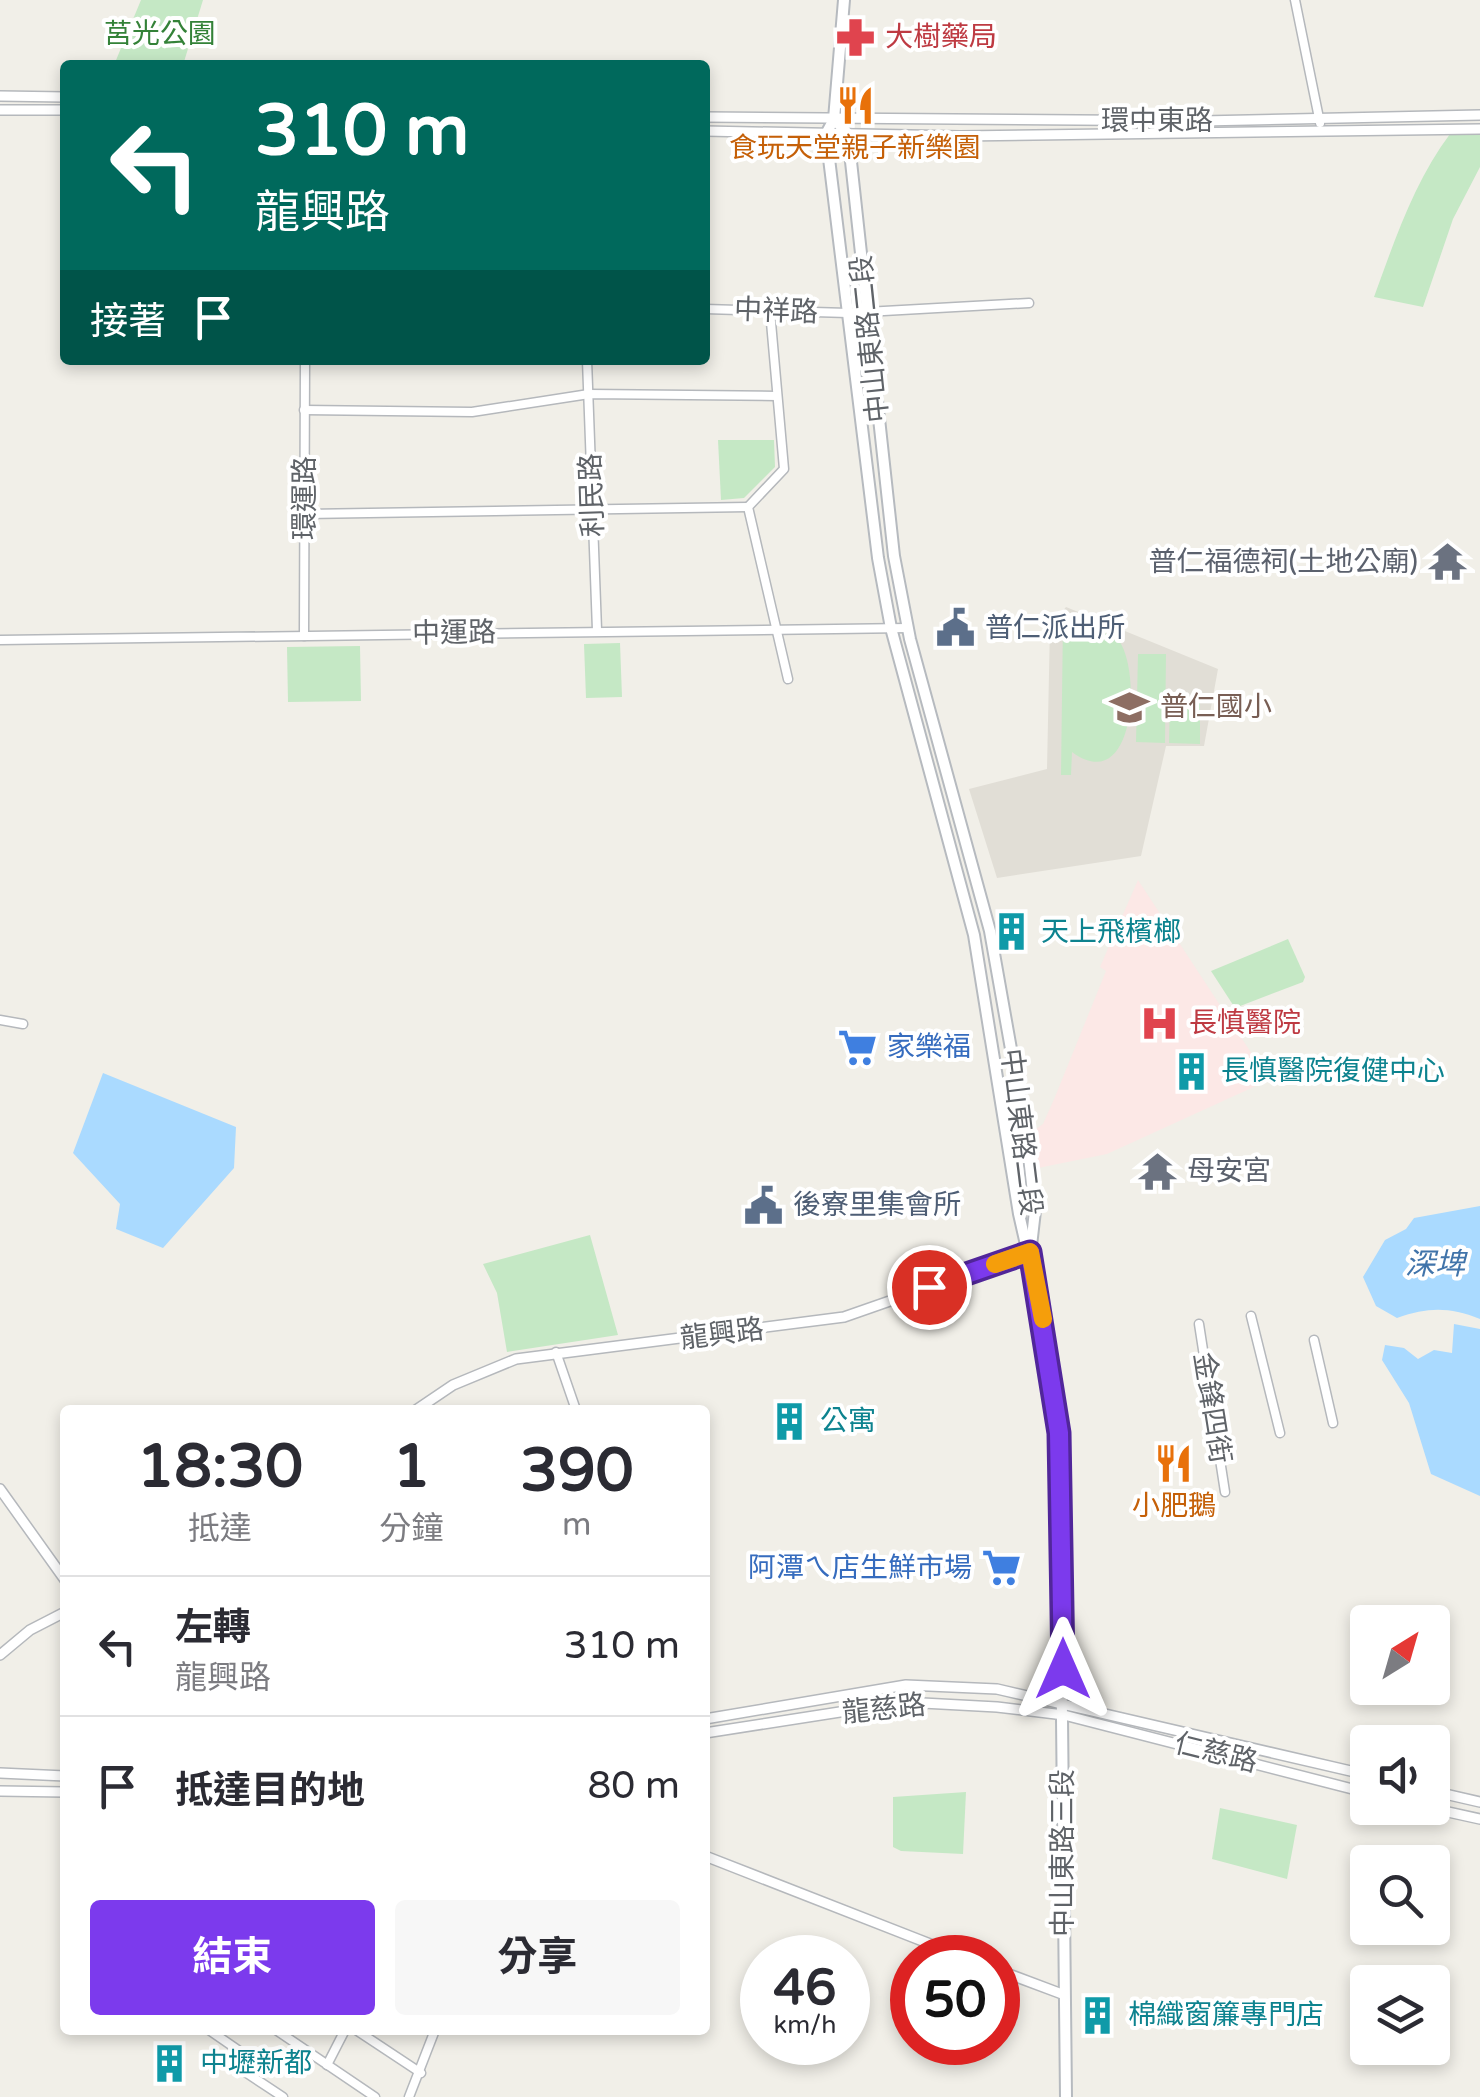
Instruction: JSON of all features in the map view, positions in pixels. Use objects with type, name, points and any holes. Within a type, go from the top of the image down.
[{"type":"main road","points":[[826,134],[834,120],[844,0]]},
{"type":"main road","points":[[834,120],[848,134]]},
{"type":"main road","name":"中山東路二段","points":[[826,134],[890,628],[974,934],[1018,1214],[1030,1252]]},
{"type":"main road","name":"中山東路二段","points":[[848,134],[894,556],[908,628],[990,931],[1027,1138],[1035,1211],[1030,1252]]},
{"type":"main road","name":"中山東路三段","points":[[1030,1252],[1050,1360],[1060,1452],[1064,1715],[1062,1994],[1066,2097]]},
{"type":"street","points":[[1294,0],[1320,126]]},
{"type":"street","points":[[0,96],[60,97]]},
{"type":"street","points":[[0,110],[60,110]]},
{"type":"street","name":"環中東路","points":[[710,131],[848,134],[1320,126],[1480,116]]},
{"type":"street","name":"環中東路","points":[[710,117],[1480,129]]},
{"type":"street","name":"中祥路","points":[[710,310],[848,314],[1029,303]]},
{"type":"street","points":[[306,514],[748,507],[784,470],[770,311]]},
{"type":"street","name":"環運路","points":[[304,636],[305,365]]},
{"type":"street","name":"利民路","points":[[588,365],[597,630]]},
{"type":"street","points":[[304,410],[472,412],[589,394],[777,396]]},
{"type":"street","points":[[748,507],[788,680]]},
{"type":"street","name":"中運路","points":[[0,640],[908,628]]},
{"type":"street","points":[[0,1020],[23,1024]]},
{"type":"street","name":"龍興路","points":[[425,1405],[478,1374],[516,1359],[844,1317],[1030,1252]]},
{"type":"street","points":[[1251,1316],[1280,1434]]},
{"type":"street","name":"金鋒四街","points":[[1199,1324],[1226,1492]]},
{"type":"street","points":[[1314,1340],[1333,1423]]},
{"type":"street","points":[[556,1352],[574,1405]]},
{"type":"street","points":[[0,1490],[60,1573]]},
{"type":"street","points":[[0,1655],[30,1630],[60,1615]]},
{"type":"street","name":"龍慈路","points":[[710,1718],[906,1686],[997,1689],[1063,1701]]},
{"type":"street","points":[[851,1692],[852,1711]]},
{"type":"street","name":"仁慈路","points":[[1063,1701],[1350,1770]]},
{"type":"street","name":"龍慈路","points":[[710,1732],[904,1702],[1064,1715]]},
{"type":"street","name":"仁慈路","points":[[1064,1715],[1350,1788]]},
{"type":"street","points":[[1220,1754],[1222,1738]]},
{"type":"street","points":[[0,1773],[60,1774]]},
{"type":"street","points":[[0,1791],[60,1792]]},
{"type":"street","points":[[1450,1795],[1480,1802]]},
{"type":"street","points":[[1450,1812],[1480,1819]]},
{"type":"street","points":[[710,1858],[907,1935]]},
{"type":"street","points":[[1020,1978],[1062,1994]]},
{"type":"street","points":[[216,2035],[238,2050]]},
{"type":"street","points":[[283,2035],[375,2097]]},
{"type":"street","points":[[327,2065],[342,2035]]},
{"type":"street","points":[[364,2035],[421,2073]]},
{"type":"street","points":[[409,2097],[432,2035]]},
{"type":"street","points":[[230,2062],[284,2097]]},
{"type":"shaded area","name":"普仁國小","points":[[1066,607],[1218,669],[1204,746],[1166,746],[1141,856],[997,878],[969,789],[1047,769],[1050,626]]},
{"type":"shaded area","name":"長慎醫院","points":[[1138,880],[1269,1080],[1107,1154],[1038,1168],[1032,1132],[1043,1124],[1055,1097],[1106,971],[1100,967]]},
{"type":"green space","name":"莒光公園","points":[[141,0],[203,0],[185,60],[116,60]]},
{"type":"green space","points":[[1450,134],[1480,134],[1480,167],[1453,219],[1423,307],[1374,297],[1416,191]]},
{"type":"green space","points":[[718,440],[774,440],[775,467],[744,498],[721,500]]},
{"type":"green space","points":[[1063,619],[1074,620],[1073,639],[1095,630],[1116,637],[1130,673],[1128,722],[1121,743],[1110,758],[1093,762],[1072,752],[1071,775],[1061,775]]},
{"type":"green space","points":[[620,643],[622,697],[586,698],[584,644]]},
{"type":"green space","points":[[360,646],[361,701],[288,702],[287,647]]},
{"type":"green space","points":[[1138,654],[1166,654],[1165,743],[1136,742]]},
{"type":"green space","points":[[1170,699],[1200,699],[1200,744],[1169,743]]},
{"type":"green space","points":[[1288,939],[1305,977],[1303,982],[1235,1008],[1211,971]]},
{"type":"green space","points":[[590,1235],[618,1335],[507,1352],[497,1293],[483,1264]]},
{"type":"green space","points":[[966,1792],[963,1854],[901,1851],[893,1847],[893,1797]]},
{"type":"green space","points":[[1220,1808],[1297,1825],[1287,1879],[1212,1859]]},
{"type":"water","points":[[103,1073],[236,1127],[234,1168],[163,1248],[116,1229],[120,1204],[73,1153]]},
{"type":"water","name":"深埤","points":[[1480,1206],[1480,1319],[1439,1310],[1397,1318],[1376,1306],[1363,1277],[1385,1240],[1406,1229],[1414,1218]]},
{"type":"water","name":"深埤","points":[[1454,1324],[1480,1329],[1480,1496],[1431,1474],[1409,1403],[1382,1360],[1385,1345],[1404,1348],[1418,1359],[1434,1350],[1452,1353]]},
{"type":"waterway","points":[[1222,1766],[1230,1764]]},
{"type":"slow traffic","points":[[995,1264],[1030,1252],[1043,1319]]},
{"type":"place","name":"大樹藥局","points":[[855,37]]},
{"type":"place","name":"食玩天堂親子新樂園","points":[[855,106]]},
{"type":"place","name":"普仁福德祠(土地公廟)","points":[[1448,562]]},
{"type":"place","name":"普仁派出所","points":[[955,628]]},
{"type":"place","name":"普仁國小","points":[[1130,707]]},
{"type":"place","name":"天上飛檳榔","points":[[1011,932]]},
{"type":"place","name":"長慎醫院","points":[[1159,1023]]},
{"type":"place","name":"家樂福","points":[[857,1047]]},
{"type":"place","name":"長慎醫院復健中心","points":[[1191,1071]]},
{"type":"place","name":"母安宮","points":[[1157,1171]]},
{"type":"place","name":"後寮里集會所","points":[[763,1205]]},
{"type":"place","name":"公寓","points":[[790,1421]]},
{"type":"place","name":"小肥鵝","points":[[1174,1464]]},
{"type":"place","name":"阿潭ㄟ店生鮮市場","points":[[1002,1568]]},
{"type":"place","name":"棉織窗簾專門店","points":[[1098,2015]]},
{"type":"place","name":"中壢新都","points":[[170,2063]]},
{"type":"route","points":[[929,1287],[1030,1252],[1059,1433],[1063,1669]]}]
